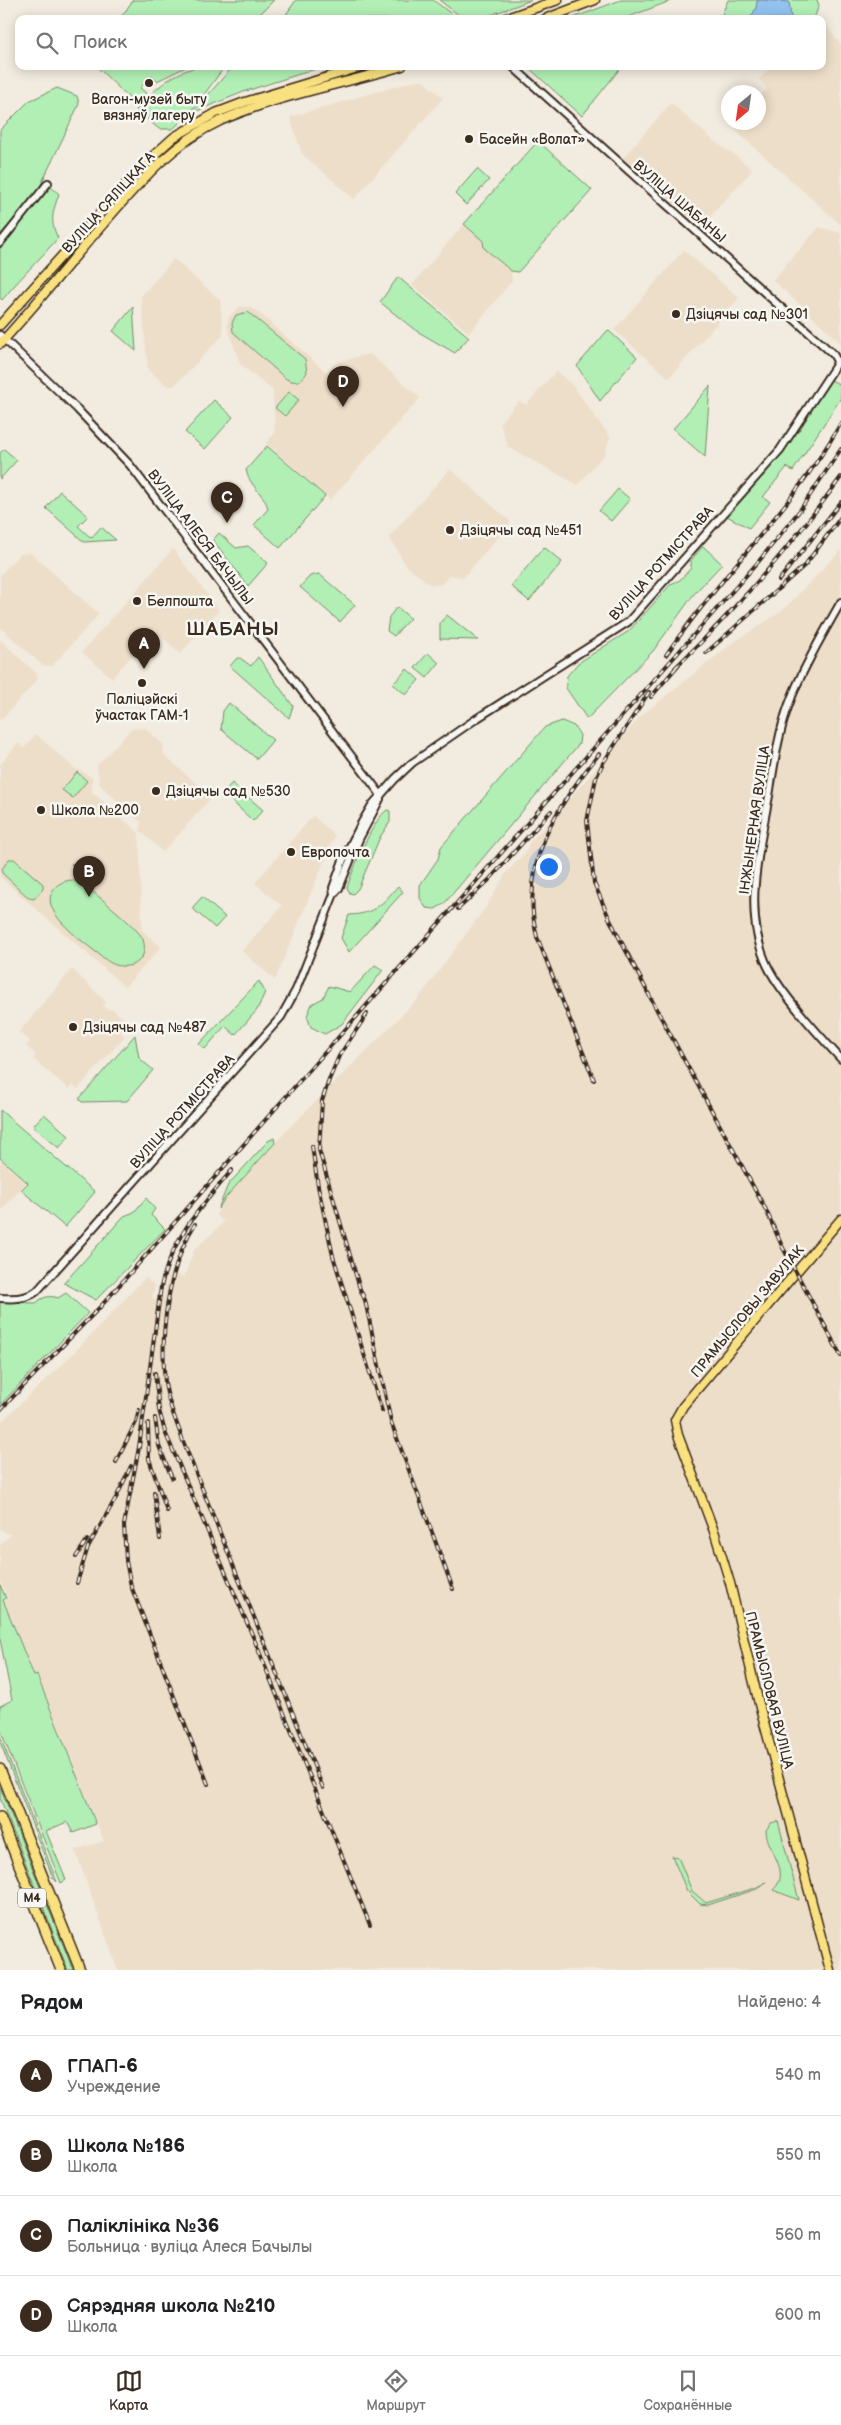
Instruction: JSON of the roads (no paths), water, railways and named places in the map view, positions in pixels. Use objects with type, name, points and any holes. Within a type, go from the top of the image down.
[{"type":"highway","name":"М4","points":[[0,1769],[80,1970]]},
{"type":"highway","name":"М4","points":[[0,1817],[61,1970]]},
{"type":"main road","points":[[515,15],[558,0]]},
{"type":"main road","points":[[555,15],[594,0]]},
{"type":"main road","name":"ВУЛІЦА СЯЛІЦКАГА","points":[[0,324],[144,164],[174,137],[216,113],[245,102],[351,70]]},
{"type":"main road","name":"ВУЛІЦА СЯЛІЦКАГА","points":[[1,339],[144,178],[179,146],[202,130],[221,120],[277,101],[388,70]]},
{"type":"main road","name":"ПРАМЫСЛОВЫ ЗАВУЛАК","points":[[675,1420],[683,1406],[841,1219]]},
{"type":"main road","name":"ПРАМЫСЛОВАЯ ВУЛІЦА","points":[[675,1420],[678,1436],[716,1534],[730,1583],[760,1708],[830,1970]]},
{"type":"street","name":"ВУЛІЦА ШАБАНЫ","points":[[516,70],[833,354]]},
{"type":"street","points":[[0,242],[48,183]]},
{"type":"street","name":"ВУЛІЦА АЛЕСЯ БАЧЫЛЫ","points":[[1,339],[87,420],[130,465],[381,795]]},
{"type":"street","name":"ВУЛІЦА РОТМІСТРАВА","points":[[0,1298],[17,1299],[32,1295],[37,1291],[262,1041],[281,1017],[296,990],[358,839],[381,795],[395,779],[419,758],[533,681],[628,622],[780,450],[830,377],[837,361],[833,354]]},
{"type":"street","name":"ІНЖЫНЕРНАЯ ВУЛІЦА","points":[[841,602],[793,695],[783,720],[762,838],[754,903],[758,934],[768,968],[783,990],[841,1059]]},
{"type":"water","points":[[757,1],[789,2],[791,15],[752,15]]},
{"type":"waterway","points":[[72,864],[94,883]]},
{"type":"railway","points":[[666,655],[687,625],[801,484],[841,423]]},
{"type":"railway","points":[[0,1410],[101,1306],[759,561],[800,510],[841,449]]},
{"type":"railway","points":[[675,668],[762,576],[841,477]]},
{"type":"railway","points":[[779,580],[841,502]]},
{"type":"railway","points":[[706,653],[805,565],[841,517]]},
{"type":"railway","points":[[651,697],[680,663]]},
{"type":"railway","points":[[649,692],[603,763],[596,778],[587,821],[594,883],[610,920],[658,1012],[766,1210],[782,1246],[841,1356]]},
{"type":"railway","points":[[594,1080],[537,937],[533,910],[533,885],[537,861],[555,817],[568,795],[599,754]]},
{"type":"railway","points":[[458,909],[489,880],[551,811]]},
{"type":"railway","points":[[367,1014],[339,1056],[329,1080],[322,1101],[319,1150],[360,1289],[365,1300],[391,1422],[453,1589]]},
{"type":"railway","points":[[312,1146],[318,1186],[333,1256],[382,1411]]},
{"type":"railway","points":[[208,1784],[131,1586],[126,1561],[124,1525],[139,1447],[161,1287],[166,1269],[172,1253],[189,1224],[232,1170]]},
{"type":"railway","points":[[195,1224],[178,1260],[168,1300],[164,1343],[166,1389],[183,1441],[323,1788]]},
{"type":"railway","points":[[155,1373],[159,1410],[165,1432],[254,1639],[370,1925]]},
{"type":"railway","points":[[116,1462],[136,1422],[139,1410]]},
{"type":"railway","points":[[155,1418],[159,1446],[172,1478]]},
{"type":"railway","points":[[148,1424],[149,1459],[167,1511]]},
{"type":"railway","points":[[77,1583],[88,1547],[117,1496],[131,1466]]},
{"type":"railway","points":[[154,1492],[160,1539]]},
{"type":"railway","points":[[76,1557],[87,1540]]},
{"type":"place","name":"Вагон-музей быту вязняў лагеру","points":[[149,83]]},
{"type":"place","name":"Басейн «Волат»","points":[[469,139]]},
{"type":"place","name":"Дзіцячы сад №301","points":[[676,314]]},
{"type":"place","name":"Сярэдняя школа №210","points":[[343,407]]},
{"type":"place","name":"Паліклініка №36","points":[[227,523]]},
{"type":"place","name":"Дзіцячы сад №451","points":[[450,530]]},
{"type":"place","name":"Белпошта","points":[[137,601]]},
{"type":"place","name":"ГПАП-6","points":[[144,669]]},
{"type":"place","name":"Паліцэйскі ўчастак ГАМ-1","points":[[142,683]]},
{"type":"place","name":"Дзіцячы сад №530","points":[[156,791]]},
{"type":"place","name":"Школа №200","points":[[41,810]]},
{"type":"place","name":"Европочта","points":[[291,852]]},
{"type":"place","name":"Школа №186","points":[[89,897]]},
{"type":"place","name":"Дзіцячы сад №487","points":[[73,1027]]},
{"type":"district","name":"ШАБАНЫ","points":[[233,628]]}]
